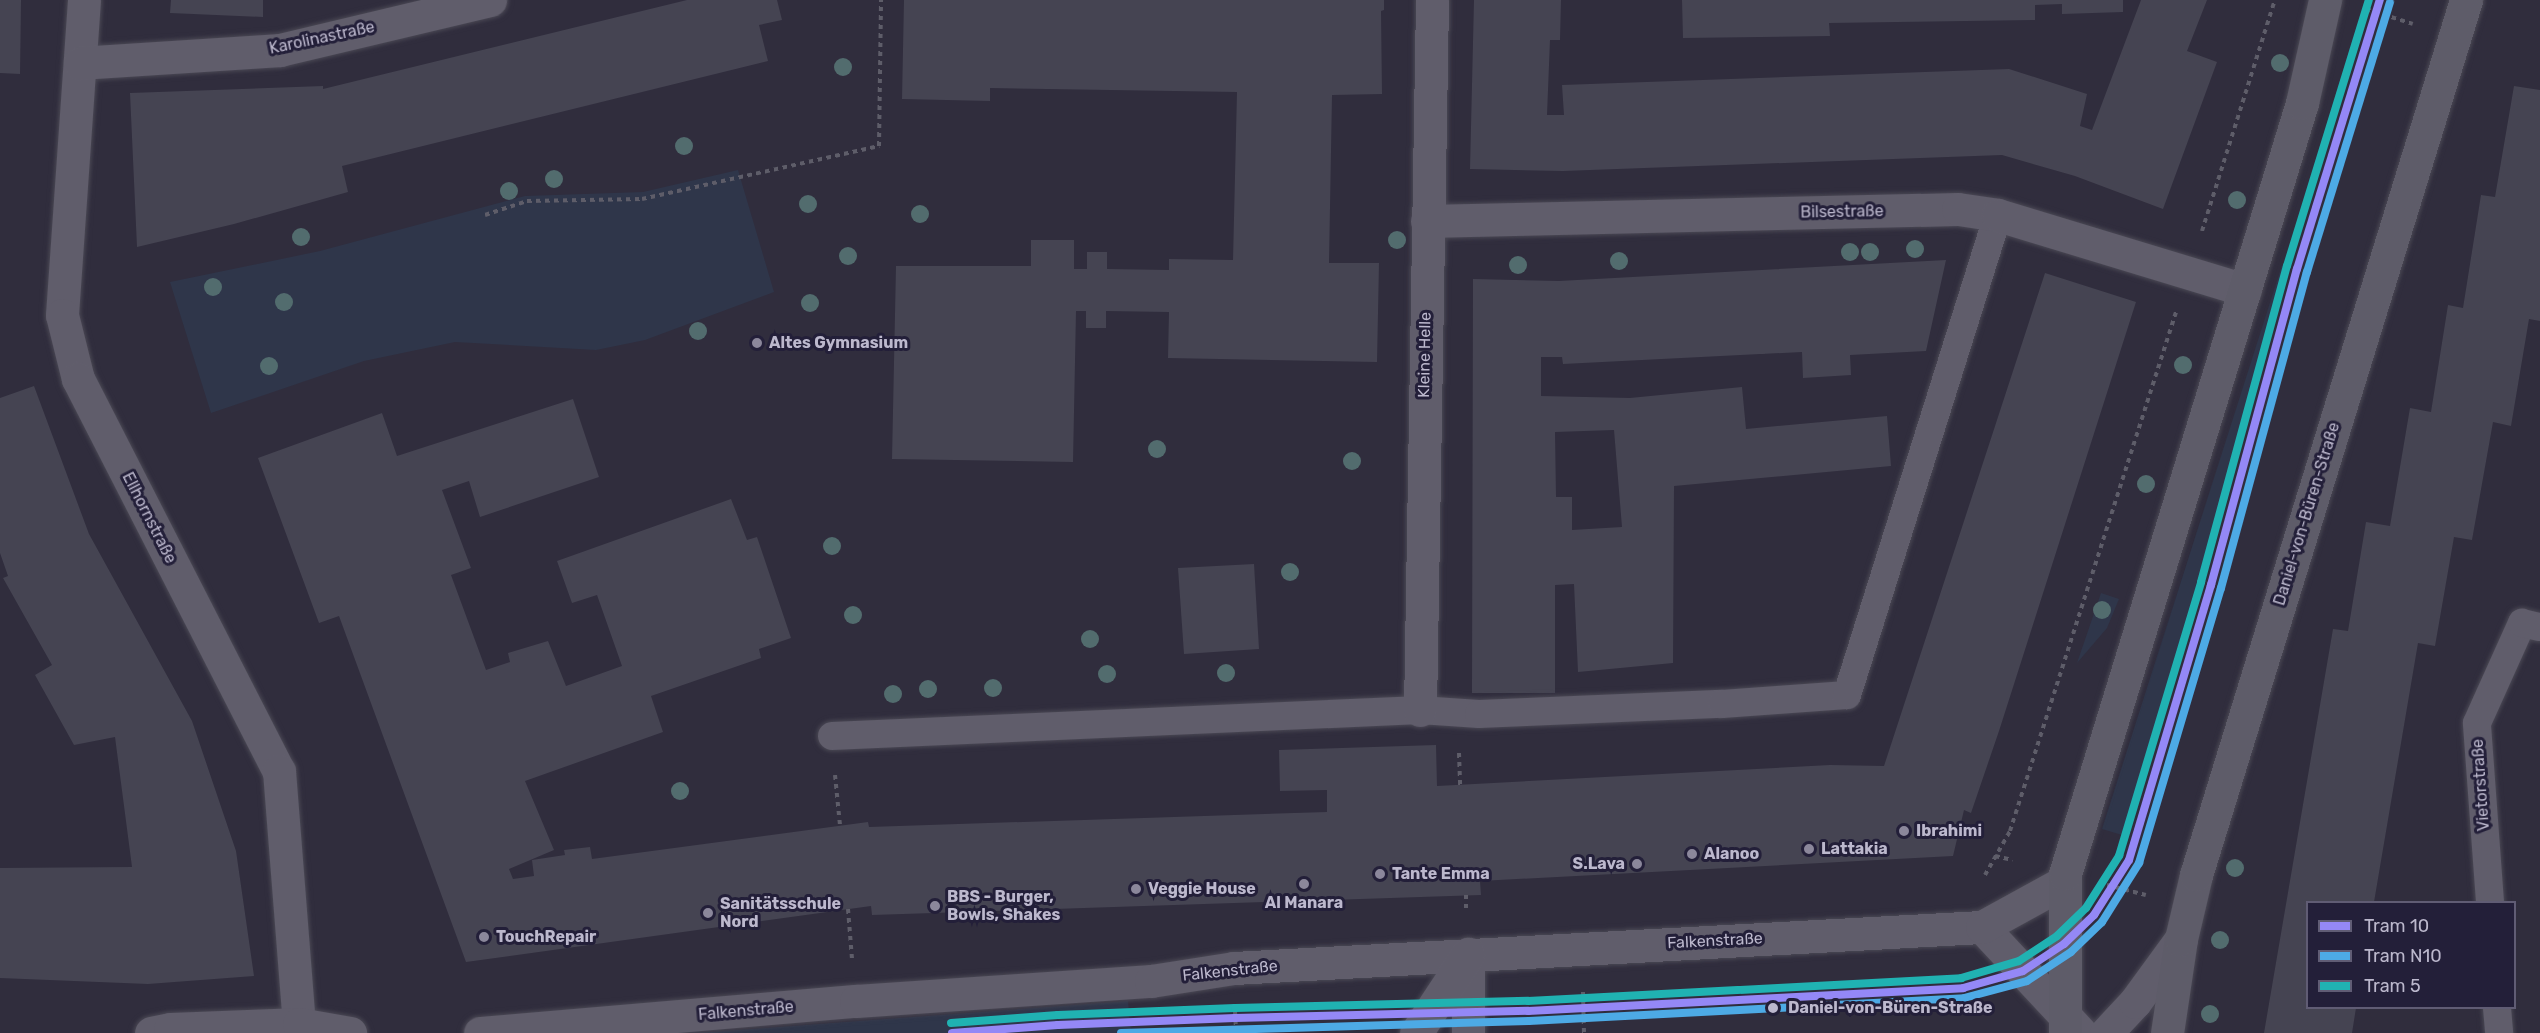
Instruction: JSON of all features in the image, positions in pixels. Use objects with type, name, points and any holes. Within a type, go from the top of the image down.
[{"type":"main road","points":[[2071,1027],[2064,882],[2302,103],[2325,0]]},
{"type":"main road","name":"Daniel-von-Büren-Straße","points":[[2167,1033],[2181,939],[2196,875],[2466,0]]},
{"type":"street","name":"Ellhornstraße","points":[[84,0],[62,315],[78,379],[279,771],[299,1024]]},
{"type":"street","name":"Karolinastraße","points":[[80,63],[280,50],[490,0]]},
{"type":"street","name":"Kleine Helle","points":[[1420,710],[1432,0]]},
{"type":"street","name":"Bilsestraße","points":[[1427,221],[1958,209],[1998,215],[2245,290]]},
{"type":"street","name":"Falkenstraße","points":[[480,1033],[856,1001],[1151,981],[1234,968],[1969,928],[2064,882]]},
{"type":"street","points":[[1969,928],[2071,1027]]},
{"type":"street","points":[[2106,1033],[2135,1002],[2181,939]]},
{"type":"street","points":[[1416,1033],[1468,954]]},
{"type":"street","points":[[1468,954],[1468,1033]]},
{"type":"street","points":[[151,1033],[170,1029],[299,1024],[350,1033]]},
{"type":"lane","points":[[832,736],[1420,710],[1479,714],[1722,704],[1847,695],[1998,215]]},
{"type":"lane","name":"Vietorstraße","points":[[2490,901],[2477,723],[2522,623],[2540,627]]},
{"type":"lane","points":[[2497,1009],[2499,1033]]},
{"type":"path","points":[[485,214],[527,201],[642,199],[879,146],[881,0]]},
{"type":"path","points":[[1969,928],[2010,831],[2275,0]]},
{"type":"path","points":[[2357,6],[2454,38]]},
{"type":"path","points":[[832,736],[840,825]]},
{"type":"shaded area","points":[[738,170],[774,292],[645,340],[596,350],[455,342],[364,361],[211,413],[170,282],[320,251],[525,196],[643,192]]},
{"type":"shaded area","points":[[2282,265],[2290,267],[2122,835],[2102,829]]},
{"type":"shaded area","points":[[2101,593],[2119,599],[2107,628],[2077,663]]},
{"type":"shaded area","points":[[1128,1001],[1131,1033],[697,1033]]},
{"type":"building","points":[[0,0],[21,0],[20,74],[0,73]]},
{"type":"building","points":[[171,0],[263,0],[263,17],[170,13]]},
{"type":"building","points":[[687,0],[777,0],[782,20],[759,25],[768,61],[342,166],[348,192],[234,224],[137,247],[130,93],[323,86],[323,89]]},
{"type":"building","points":[[904,0],[1384,0],[1384,10],[1381,11],[1382,94],[1332,95],[1329,263],[1379,263],[1377,362],[1168,358],[1169,312],[1106,311],[1106,328],[1086,328],[1086,311],[1076,311],[1073,462],[892,459],[896,266],[1031,266],[1031,240],[1074,240],[1074,269],[1087,269],[1087,252],[1107,252],[1107,269],[1169,270],[1169,259],[1233,260],[1237,92],[990,88],[990,101],[902,99]]},
{"type":"building","points":[[1474,0],[1561,0],[1560,40],[1550,40],[1547,115],[1564,115],[1562,85],[2009,69],[2087,94],[2080,126],[2092,130],[2141,0],[2207,0],[2187,51],[2217,62],[2163,209],[2075,176],[2002,155],[1563,171],[1470,169]]},
{"type":"building","points":[[1682,0],[2123,0],[2123,12],[2062,14],[2062,4],[2035,5],[2035,20],[1829,23],[1830,36],[1683,38]]},
{"type":"building","points":[[2514,86],[2540,90],[2540,321],[2529,319],[2511,426],[2493,422],[2472,540],[2454,537],[2435,646],[2418,643],[2374,901],[2306,901],[2306,1009],[2356,1009],[2352,1033],[2264,1033],[2333,629],[2348,631],[2366,522],[2390,526],[2410,408],[2431,412],[2448,305],[2463,308],[2481,195],[2495,197]]},
{"type":"building","points":[[1946,260],[1926,351],[1850,355],[1851,375],[1803,378],[1802,352],[1563,364],[1562,357],[1541,357],[1541,396],[1630,398],[1742,387],[1746,429],[1887,416],[1891,466],[1674,486],[1673,663],[1578,672],[1574,584],[1555,585],[1555,693],[1472,693],[1473,279],[1559,281]],"holes":[[[1614,430],[1622,527],[1572,530],[1572,497],[1556,497],[1555,432]]]},
{"type":"building","points":[[2045,273],[2136,302],[1999,731],[1971,813],[1964,810],[1953,856],[1480,881],[1481,895],[872,915],[871,906],[466,962],[339,616],[319,623],[258,458],[382,413],[397,456],[573,399],[599,477],[480,517],[469,481],[442,490],[471,568],[451,575],[486,670],[510,662],[508,653],[548,641],[566,686],[622,666],[597,595],[572,603],[557,561],[731,499],[747,540],[757,537],[791,638],[759,649],[761,658],[651,696],[663,732],[525,781],[554,850],[509,869],[513,879],[534,876],[532,860],[565,855],[564,850],[590,847],[592,859],[868,822],[869,827],[1327,812],[1327,790],[1280,791],[1279,750],[1436,745],[1437,786],[1830,765],[1884,766]]},
{"type":"building","points":[[34,386],[89,534],[192,721],[236,851],[254,976],[148,984],[0,978],[0,868],[132,867],[115,737],[74,745],[35,675],[52,665],[3,578],[8,576],[0,553],[0,398]]},
{"type":"building","points":[[1254,564],[1259,649],[1184,654],[1178,568]]},
{"type":"tram line","name":"5","points":[[951,1023],[1058,1015],[1235,1008],[1528,1001],[1961,978],[2019,961],[2057,936],[2086,908],[2119,856],[2201,582],[2287,266],[2369,0]]},
{"type":"tram line","name":"10","points":[[952,1033],[1058,1025],[1235,1018],[1528,1011],[1963,988],[2023,971],[2064,944],[2094,915],[2129,860],[2211,585],[2297,269],[2380,0]]},
{"type":"tram line","name":"N10","points":[[1121,1033],[1529,1021],[1964,998],[2027,981],[2071,952],[2102,922],[2139,863],[2221,588],[2307,272],[2390,3]]},
{"type":"place","name":"Altes Gymnasium","points":[[757,343]]},
{"type":"place","name":"Ibrahimi","points":[[1904,831]]},
{"type":"place","name":"Lattakia","points":[[1809,849]]},
{"type":"place","name":"Alanoo","points":[[1692,854]]},
{"type":"place","name":"S.Lava","points":[[1637,864]]},
{"type":"place","name":"Tante Emma","points":[[1380,874]]},
{"type":"place","name":"Al Manara","points":[[1304,884]]},
{"type":"place","name":"Veggie House","points":[[1136,889]]},
{"type":"place","name":"BBS - Burger, Bowls, Shakes","points":[[935,906]]},
{"type":"place","name":"Sanitätsschule Nord","points":[[708,913]]},
{"type":"place","name":"TouchRepair","points":[[484,937]]},
{"type":"place","name":"Daniel-von-Büren-Straße","points":[[1773,1008]]}]
